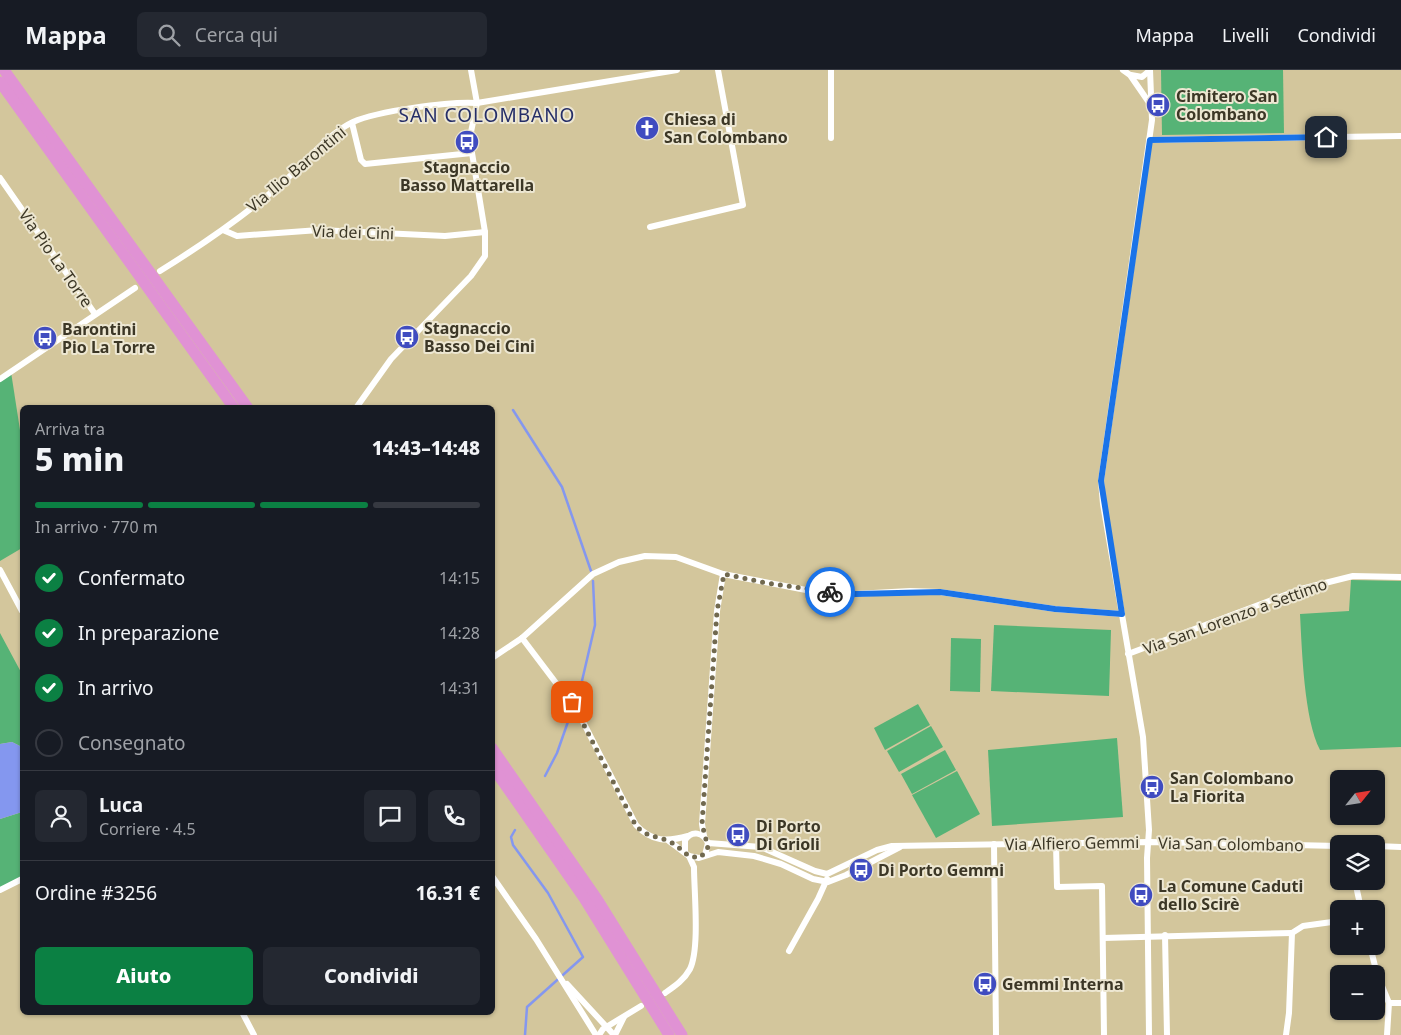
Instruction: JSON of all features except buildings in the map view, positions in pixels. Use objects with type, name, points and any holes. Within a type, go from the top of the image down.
[{"type":"highway","points":[[4,70],[246,405]]},
{"type":"highway","points":[[0,82],[232,405]]},
{"type":"highway","points":[[495,752],[597,899],[682,1035]]},
{"type":"highway","points":[[495,770],[584,898],[669,1035]]},
{"type":"street","points":[[358,405],[392,360],[481,264],[487,245],[472,152],[471,132],[477,102],[471,70]]},
{"type":"street","points":[[477,102],[677,70]]},
{"type":"street","points":[[650,227],[743,205],[718,70]]},
{"type":"street","points":[[831,70],[831,138]]},
{"type":"street","name":"Via San Colombano","points":[[1127,72],[1142,77],[1149,70]]},
{"type":"street","name":"Via San Colombano","points":[[1149,70],[1152,120],[1150,140],[1101,481],[1143,738],[1150,842],[1330,846]]},
{"type":"street","name":"Via San Colombano","points":[[1127,72],[1150,104]]},
{"type":"street","name":"Via Ilio Barontini","points":[[160,271],[223,230],[281,184],[332,137],[352,122],[403,111],[477,102]]},
{"type":"street","points":[[352,122],[361,160],[365,164],[472,152]]},
{"type":"street","points":[[1150,140],[1401,136]]},
{"type":"street","name":"Via Pio La Torre","points":[[0,178],[95,314]]},
{"type":"street","name":"Via dei Cini","points":[[223,230],[237,236],[319,230],[444,236],[485,232]]},
{"type":"street","points":[[0,379],[135,288]]},
{"type":"street","points":[[495,656],[522,638],[583,581],[606,567],[626,559],[645,556],[673,556],[699,563],[724,574],[766,583],[836,593],[940,592],[1055,609],[1122,614]]},
{"type":"street","points":[[0,570],[20,607]]},
{"type":"street","points":[[708,843],[704,836],[702,824],[717,611],[724,574]]},
{"type":"street","name":"Via San Lorenzo a Settimo","points":[[1128,654],[1301,589],[1353,576],[1401,577]]},
{"type":"street","points":[[522,638],[578,712],[634,823],[649,836],[669,841],[687,854],[703,856],[718,852],[754,856],[781,864],[824,882],[838,879],[900,847]]},
{"type":"street","points":[[665,993],[681,981],[692,963],[694,868],[684,843],[702,824]]},
{"type":"street","points":[[669,841],[698,833],[704,836]]},
{"type":"street","points":[[1149,1035],[1147,858],[1150,842]]},
{"type":"street","name":"Via Alfiero Gemmi","points":[[830,873],[882,848],[1150,842]]},
{"type":"street","points":[[694,868],[703,856],[708,843]]},
{"type":"street","points":[[708,843],[761,847],[815,871],[830,873],[824,882],[818,899],[789,950]]},
{"type":"street","name":"Via Alfiero Gemmi","points":[[994,844],[996,1035]]},
{"type":"street","points":[[1056,844],[1057,887],[1102,886],[1104,1035]]},
{"type":"street","points":[[1385,846],[1401,847]]},
{"type":"street","points":[[0,890],[20,880]]},
{"type":"street","points":[[495,880],[536,939],[597,1035],[606,1027],[642,1006]]},
{"type":"street","points":[[1103,938],[1292,933],[1303,926],[1330,922]]},
{"type":"street","points":[[1286,1035],[1289,1013],[1292,933]]},
{"type":"street","points":[[1165,935],[1167,1035]]},
{"type":"street","points":[[1372,955],[1377,974],[1389,1003],[1387,1035]]},
{"type":"street","points":[[556,971],[614,1035],[625,1016]]},
{"type":"street","points":[[1389,1003],[1401,1003]]},
{"type":"street","points":[[244,1015],[254,1035]]},
{"type":"green space","points":[[1161,70],[1283,70],[1284,133],[1162,135]]},
{"type":"green space","points":[[11,372],[20,430],[20,549],[0,561],[0,379]]},
{"type":"green space","points":[[1351,580],[1401,581],[1401,747],[1320,750],[1310,721],[1305,684],[1300,614],[1349,611]]},
{"type":"green space","points":[[994,625],[1111,630],[1109,696],[991,691]]},
{"type":"green space","points":[[0,633],[20,670],[20,746],[12,742],[0,744]]},
{"type":"green space","points":[[951,638],[981,639],[980,692],[950,691]]},
{"type":"green space","points":[[918,704],[930,725],[885,750],[874,728]]},
{"type":"green space","points":[[931,726],[943,747],[899,772],[887,751]]},
{"type":"green space","points":[[1117,738],[1123,817],[992,826],[988,750]]},
{"type":"green space","points":[[945,750],[956,770],[912,794],[901,774]]},
{"type":"green space","points":[[957,771],[980,814],[936,838],[912,795]]},
{"type":"green space","points":[[20,813],[20,880],[0,890],[0,819]]},
{"type":"water","points":[[12,742],[20,746],[20,813],[0,819],[0,744]]},
{"type":"waterway","points":[[513,410],[562,487],[591,571]]},
{"type":"waterway","points":[[578,698],[595,625],[593,581]]},
{"type":"waterway","points":[[545,776],[557,753],[570,716]]},
{"type":"waterway","points":[[515,830],[511,837],[513,845],[548,893],[583,957],[527,1007],[525,1035]]},
{"type":"way so far","points":[[572,702],[636,826],[649,836],[669,841],[691,857],[701,857],[705,855],[708,849],[702,824],[713,694],[717,611],[724,574],[806,590],[830,592]]},
{"type":"place","name":"Cimitero San Colombano","points":[[1158,105]]},
{"type":"place","name":"Chiesa di San Colombano","points":[[647,128]]},
{"type":"place","name":"Stagnaccio Basso Mattarella","points":[[467,142]]},
{"type":"place","name":"Stagnaccio Basso Dei Cini","points":[[407,337]]},
{"type":"place","name":"Barontini Pio La Torre","points":[[45,338]]},
{"type":"place","name":"San Colombano La Fiorita","points":[[1152,787]]},
{"type":"place","name":"Di Porto Di Grioli","points":[[738,835]]},
{"type":"place","name":"Di Porto Gemmi","points":[[861,870]]},
{"type":"place","name":"La Comune Caduti dello Scirè","points":[[1141,895]]},
{"type":"place","name":"Gemmi Interna","points":[[985,984]]},
{"type":"district","name":"SAN COLOMBANO","points":[[487,115]]},
{"type":"route","points":[[830,592],[856,594],[910,591],[940,592],[964,594],[1055,609],[1122,614],[1101,492],[1101,481],[1150,140],[1326,137]]}]
